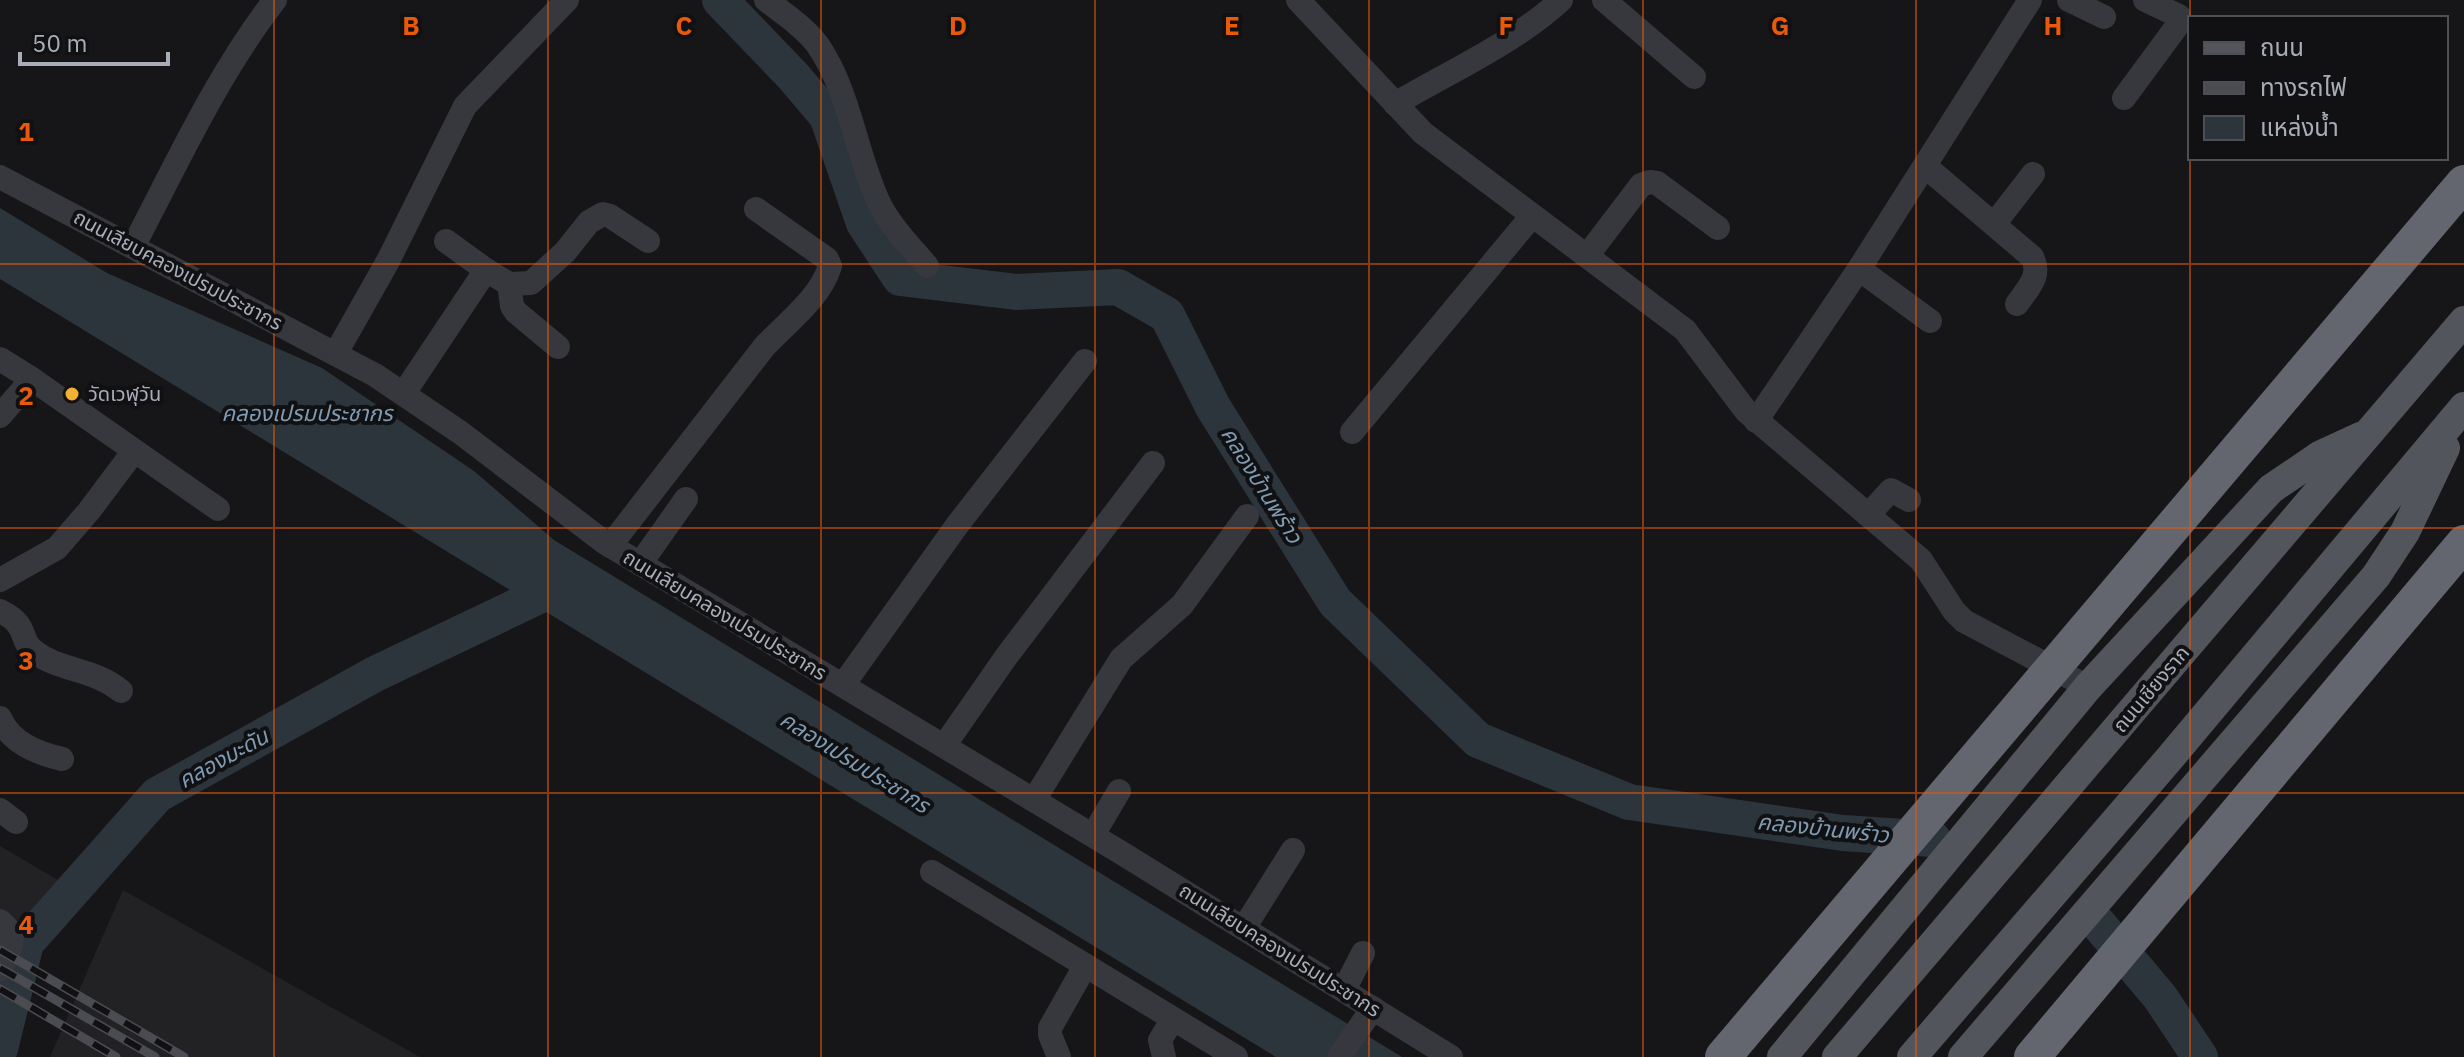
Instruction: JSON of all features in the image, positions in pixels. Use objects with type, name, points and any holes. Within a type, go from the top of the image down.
[{"type":"highway","points":[[1723,1057],[2464,183]]},
{"type":"highway","points":[[2032,1057],[2464,543]]},
{"type":"main road","name":"ถนนเชียงราก","points":[[1837,1057],[2464,321]]},
{"type":"main road","points":[[1912,1057],[2464,409]]},
{"type":"main road","points":[[1963,1057],[2376,576],[2405,532],[2464,409]]},
{"type":"main road","points":[[1782,1057],[2088,687],[2271,489],[2321,455],[2370,432]]},
{"type":"street","points":[[133,247],[204,110],[257,23],[275,0]]},
{"type":"street","points":[[336,353],[388,261],[465,106],[567,0]]},
{"type":"street","points":[[766,0],[815,41],[830,65],[843,97],[860,157],[880,205],[897,232],[927,266]]},
{"type":"street","points":[[1298,0],[1423,133],[1685,330],[1735,398],[1756,421],[1921,560],[1954,611],[1964,621],[2088,687]]},
{"type":"street","points":[[1395,104],[1512,38],[1542,18],[1561,0]]},
{"type":"street","points":[[1604,0],[1694,77]]},
{"type":"street","points":[[1756,421],[1859,269],[2030,0]]},
{"type":"street","points":[[2069,0],[2104,17]]},
{"type":"street","points":[[2124,98],[2180,22],[2173,11],[2145,0]]},
{"type":"street","points":[[1925,166],[2032,257],[2037,267],[2035,277],[2017,304]]},
{"type":"street","points":[[1995,223],[2033,174]]},
{"type":"street","name":"ถนนเลียบคลองเปรมประชากร","points":[[0,177],[336,353],[404,393],[610,546],[1093,835],[1344,990],[1368,1016],[1451,1057]]},
{"type":"street","points":[[1587,256],[1641,185],[1650,182],[1657,183],[1718,228]]},
{"type":"street","points":[[610,546],[764,347],[792,320],[827,276],[830,266],[827,259],[756,209]]},
{"type":"street","points":[[446,241],[509,284],[531,283],[598,215],[610,216],[648,241]]},
{"type":"street","points":[[1352,432],[1532,216]]},
{"type":"street","points":[[1859,269],[1930,321]]},
{"type":"street","points":[[404,393],[486,270]]},
{"type":"street","points":[[509,284],[512,306],[516,312],[558,347]]},
{"type":"street","points":[[0,359],[218,509]]},
{"type":"street","points":[[843,685],[958,524],[1085,361]]},
{"type":"street","points":[[0,416],[32,379]]},
{"type":"street","points":[[0,580],[57,548],[134,451]]},
{"type":"street","points":[[944,746],[999,666],[1153,463]]},
{"type":"street","points":[[1868,515],[1891,490],[1909,500]]},
{"type":"street","points":[[640,564],[686,499]]},
{"type":"street","points":[[1034,800],[1121,659],[1182,605],[1247,516]]},
{"type":"street","points":[[0,611],[19,622],[29,647],[44,658],[107,679],[121,691]]},
{"type":"street","points":[[0,718],[14,739],[40,754],[62,759]]},
{"type":"street","points":[[1093,835],[1119,791]]},
{"type":"street","points":[[1244,928],[1293,850]]},
{"type":"street","points":[[932,872],[1236,1057]]},
{"type":"street","points":[[0,921],[12,932],[13,941],[0,969]]},
{"type":"street","points":[[1344,990],[1363,953]]},
{"type":"street","points":[[1059,1057],[1050,1028],[1085,966]]},
{"type":"street","points":[[1339,1057],[1368,1016]]},
{"type":"street","points":[[1164,1057],[1160,1040],[1173,1019]]},
{"type":"shaded area","points":[[0,846],[58,880],[0,993]]},
{"type":"shaded area","points":[[123,890],[420,1057],[50,1057]]},
{"type":"water","name":"คลองเปรมประชากร","points":[[0,208],[107,273],[322,368],[474,471],[554,540],[1402,1057],[1276,1057],[0,279]]},
{"type":"waterway","name":"คลองบ้านพร้าว","points":[[720,0],[827,116],[864,223],[900,278],[1016,292],[1118,287],[1167,315],[1213,407],[1335,602],[1478,740],[1629,802],[1843,833],[1933,839]]},
{"type":"waterway","name":"คลองมะดัน","points":[[0,1049],[26,943],[157,795],[375,674],[564,584]]},
{"type":"waterway","name":"คลองบ้านพร้าว","points":[[2095,920],[2160,997],[2200,1057]]},
{"type":"railway","points":[[0,950],[184,1057]]},
{"type":"railway","points":[[0,968],[155,1057]]},
{"type":"railway","points":[[0,989],[116,1057]]},
{"type":"place","name":"วัดเวฬุวัน","points":[[72,394]]}]
